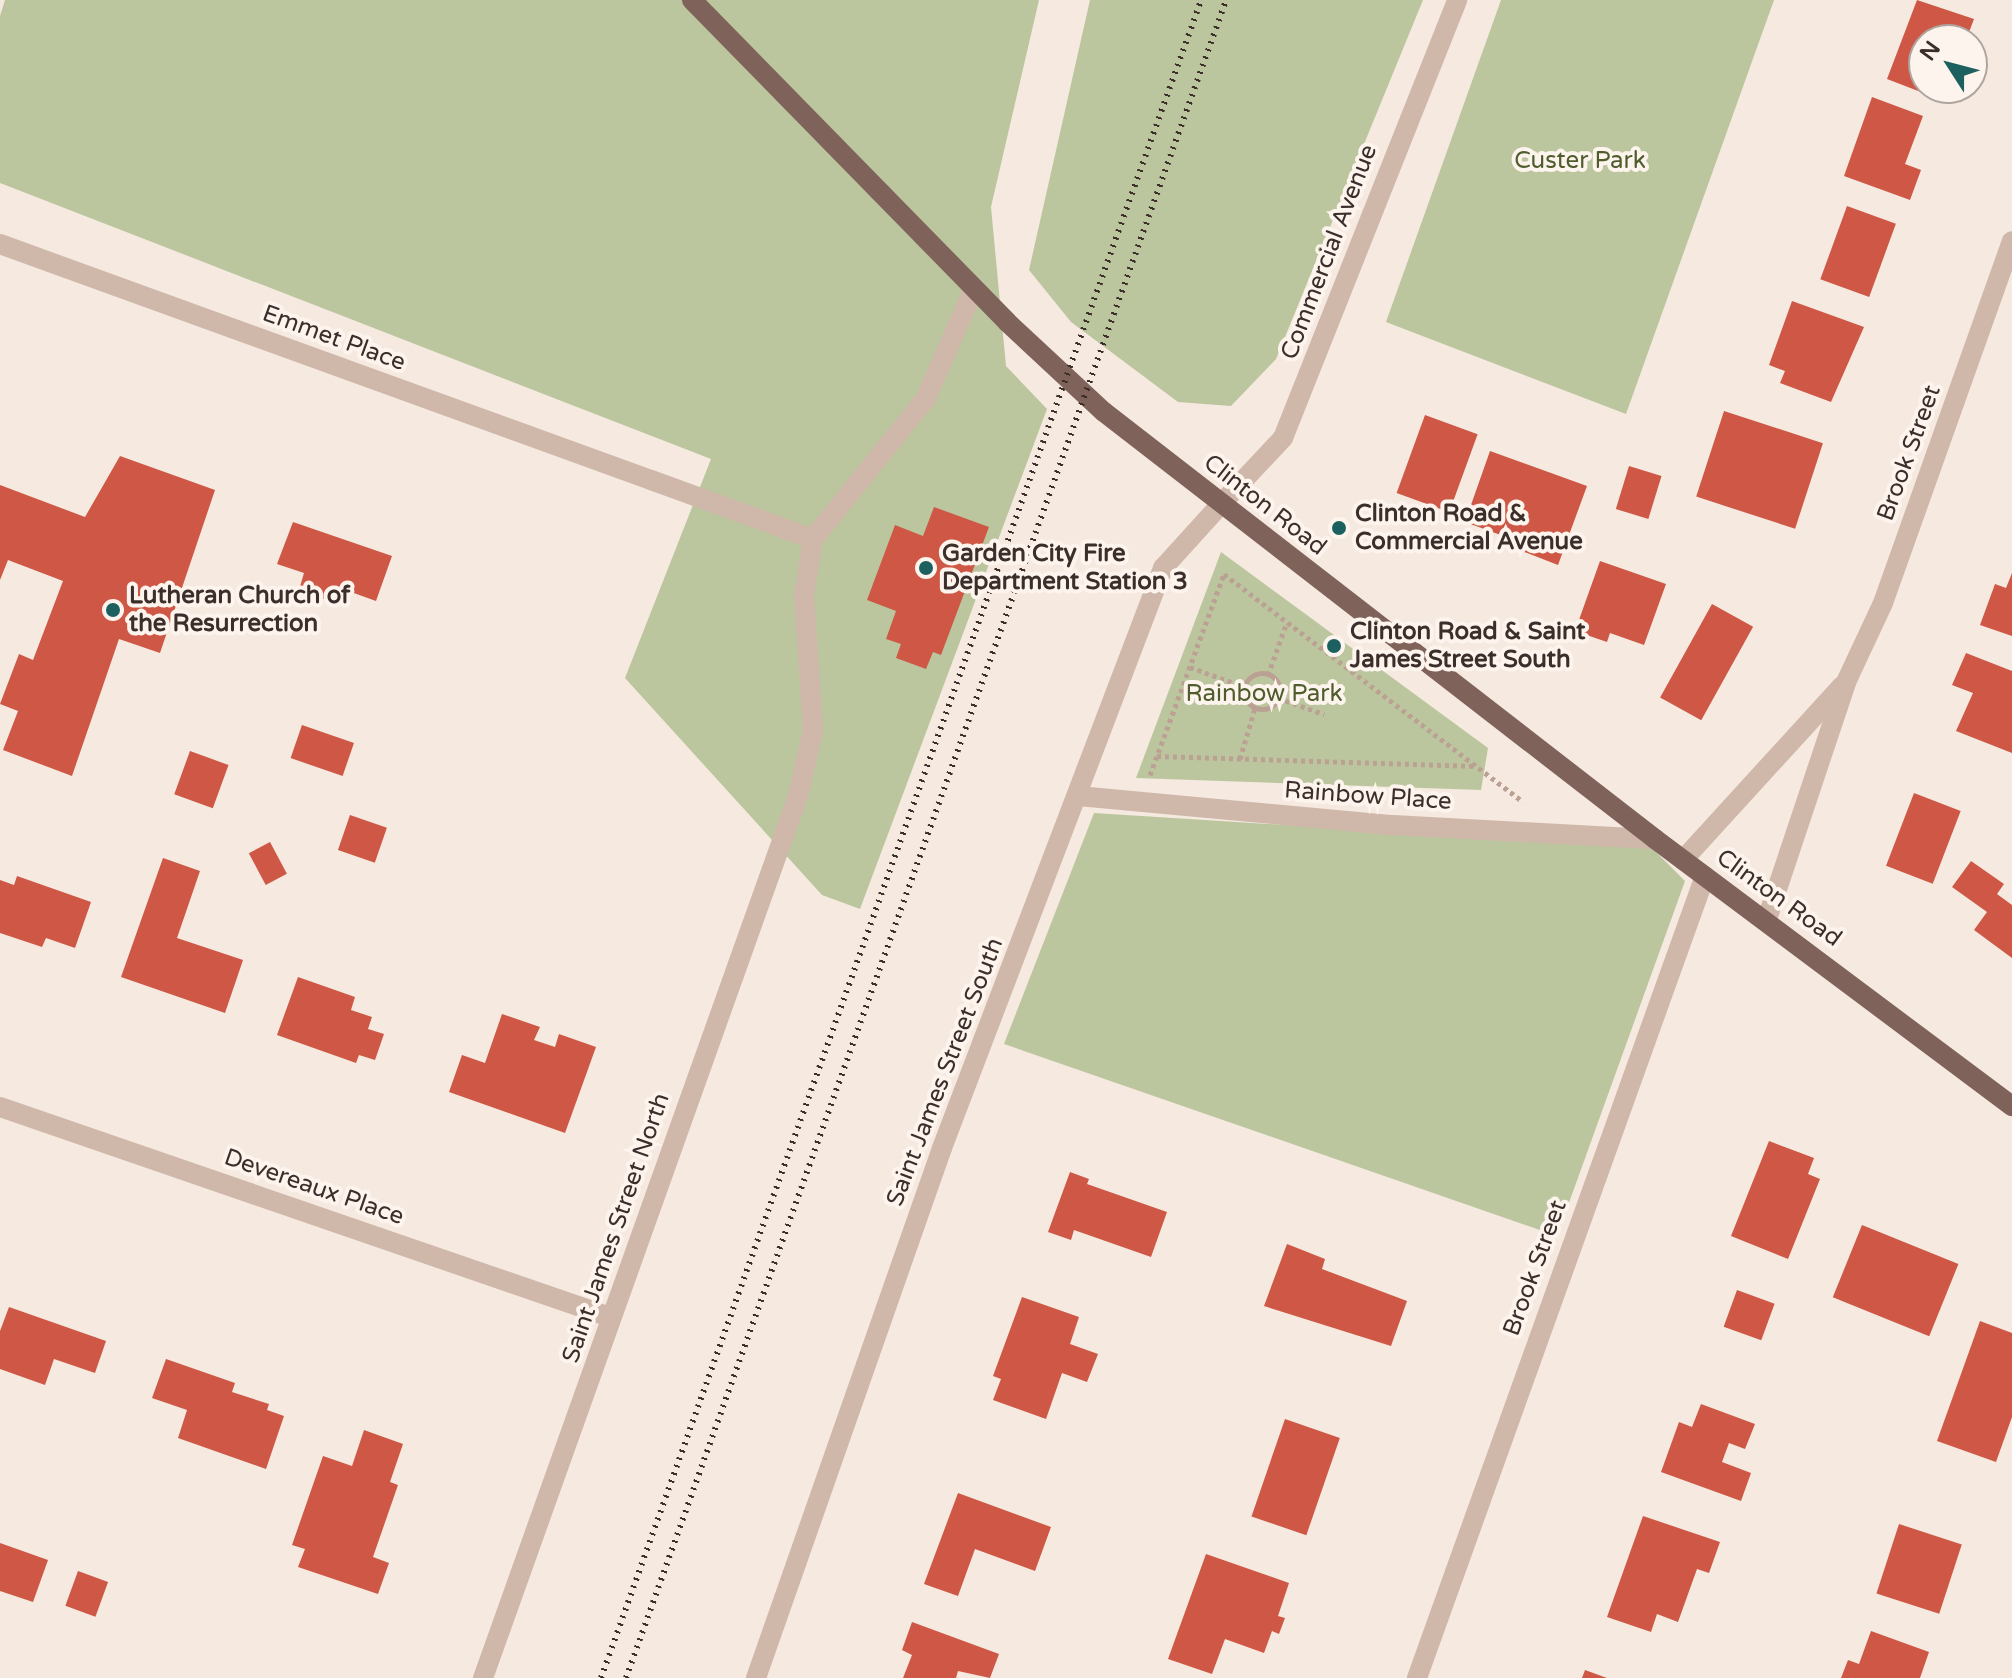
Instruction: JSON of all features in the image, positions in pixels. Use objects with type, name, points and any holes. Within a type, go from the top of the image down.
[{"type":"main road","name":"Clinton Road","points":[[692,0],[974,288],[1104,412],[1655,839],[1767,919],[2012,1106]]},
{"type":"street","name":"Commercial Avenue","points":[[1221,504],[1283,438],[1457,0]]},
{"type":"street","name":"Brook Street","points":[[1767,919],[1847,680],[1883,603],[2012,241]]},
{"type":"street","name":"Emmet Place","points":[[0,244],[813,539]]},
{"type":"street","points":[[813,539],[926,398],[974,288]]},
{"type":"street","name":"Saint James Street South","points":[[756,1678],[942,1148],[1163,568],[1221,504]]},
{"type":"street","name":"Saint James Street North","points":[[483,1678],[798,796],[813,730],[804,595],[813,539]]},
{"type":"street","name":"Brook Street","points":[[1683,860],[1847,680]]},
{"type":"street","name":"Rainbow Place","points":[[1078,796],[1393,825],[1655,839]]},
{"type":"street","name":"Brook Street","points":[[1417,1678],[1705,876]]},
{"type":"street","name":"Devereaux Place","points":[[0,1107],[610,1317]]},
{"type":"path","points":[[1140,802],[1224,574],[1566,834]]},
{"type":"path","points":[[1268,675],[1287,622]]},
{"type":"path","points":[[1190,667],[1245,687]]},
{"type":"path","points":[[1268,675],[1278,684],[1278,698],[1268,708],[1255,708],[1244,696],[1245,687],[1254,676],[1268,675]]},
{"type":"path","points":[[1278,698],[1324,714]]},
{"type":"path","points":[[1240,759],[1255,708]]},
{"type":"path","points":[[1157,756],[1476,766]]},
{"type":"green space","points":[[5,0],[1039,0],[991,207],[1006,366],[1047,409],[860,909],[822,895],[625,678],[711,459],[0,183],[0,16]]},
{"type":"green space","points":[[1090,0],[1423,0],[1276,359],[1231,406],[1178,402],[1071,322],[1029,270]]},
{"type":"green space","name":"Custer Park","points":[[1501,0],[1774,0],[1626,414],[1386,322]]},
{"type":"green space","name":"Rainbow Park","points":[[1221,552],[1488,748],[1481,790],[1136,778]]},
{"type":"green space","points":[[1094,813],[1652,848],[1685,881],[1557,1236],[1004,1044]]},
{"type":"building","points":[[1917,0],[1974,19],[1972,24],[1908,24],[1908,87],[1887,79]]},
{"type":"building","points":[[1872,97],[1923,116],[1905,164],[1921,170],[1910,200],[1844,176]]},
{"type":"building","points":[[1847,206],[1896,224],[1869,297],[1820,279]]},
{"type":"building","points":[[1792,301],[1864,327],[1831,402],[1780,383],[1785,371],[1769,365]]},
{"type":"building","points":[[1724,411],[1823,443],[1795,529],[1696,497]]},
{"type":"building","points":[[1425,415],[1478,434],[1449,512],[1397,493]]},
{"type":"building","points":[[1490,451],[1587,486],[1558,565],[1514,548],[1517,541],[1465,522]]},
{"type":"building","name":"Lutheran Church of the Resurrection","points":[[120,456],[215,490],[160,653],[119,639],[72,776],[3,750],[18,711],[0,704],[19,654],[33,660],[63,581],[8,560],[0,580],[0,485],[85,517]]},
{"type":"building","points":[[1629,466],[1662,476],[1648,519],[1616,509]]},
{"type":"building","name":"Garden City Fire Department Station 3","points":[[934,507],[989,527],[941,655],[933,652],[926,669],[896,658],[901,644],[886,639],[896,611],[867,600],[895,525],[923,536]]},
{"type":"building","points":[[293,522],[392,556],[376,601],[351,592],[346,607],[299,590],[304,573],[277,564]]},
{"type":"building","points":[[1600,561],[1666,584],[1644,645],[1610,633],[1607,642],[1575,631]]},
{"type":"building","points":[[2012,573],[2012,636],[1980,625],[1995,584],[2006,588]]},
{"type":"building","points":[[1712,604],[1753,627],[1701,720],[1660,698]]},
{"type":"building","points":[[1966,653],[2012,671],[2012,753],[1956,731],[1973,693],[1952,685]]},
{"type":"building","points":[[302,725],[354,743],[343,776],[291,758]]},
{"type":"building","points":[[190,751],[229,765],[213,808],[174,794]]},
{"type":"building","points":[[1914,793],[1961,811],[1933,884],[1886,866]]},
{"type":"building","points":[[350,815],[387,828],[375,863],[338,850]]},
{"type":"building","points":[[270,842],[287,874],[266,885],[249,853]]},
{"type":"building","points":[[163,858],[200,871],[177,938],[243,960],[225,1013],[121,977]]},
{"type":"building","points":[[1971,861],[2004,884],[1997,894],[2012,905],[2012,958],[1974,930],[1987,912],[1952,887]]},
{"type":"building","points":[[17,876],[91,902],[75,948],[46,938],[42,947],[0,933],[0,880],[14,885]]},
{"type":"building","points":[[298,977],[355,997],[351,1010],[372,1017],[368,1029],[384,1034],[375,1060],[359,1055],[356,1063],[277,1035]]},
{"type":"building","points":[[502,1014],[540,1027],[534,1040],[555,1047],[559,1034],[596,1047],[565,1133],[449,1092],[462,1055],[485,1063]]},
{"type":"building","points":[[1769,1141],[1814,1158],[1808,1174],[1820,1179],[1788,1259],[1731,1236]]},
{"type":"building","points":[[1070,1172],[1089,1179],[1087,1184],[1167,1212],[1151,1257],[1074,1230],[1071,1240],[1048,1232]]},
{"type":"building","points":[[1862,1225],[1958,1264],[1929,1336],[1833,1297]]},
{"type":"building","points":[[1287,1244],[1325,1259],[1322,1269],[1407,1301],[1391,1346],[1264,1306]]},
{"type":"building","points":[[1737,1290],[1775,1304],[1761,1340],[1724,1327]]},
{"type":"building","points":[[1022,1297],[1079,1317],[1070,1344],[1098,1354],[1087,1382],[1062,1373],[1046,1419],[993,1400],[1001,1379],[993,1376]]},
{"type":"building","points":[[9,1307],[106,1341],[95,1373],[54,1359],[45,1385],[0,1369],[0,1331]]},
{"type":"building","points":[[1980,1321],[2012,1333],[2012,1417],[1996,1462],[1937,1441]]},
{"type":"building","points":[[166,1359],[235,1383],[232,1392],[269,1404],[267,1410],[284,1416],[266,1469],[178,1438],[187,1410],[152,1398]]},
{"type":"building","points":[[1701,1404],[1755,1424],[1745,1449],[1729,1443],[1722,1462],[1751,1473],[1741,1501],[1661,1472],[1679,1422],[1692,1427]]},
{"type":"building","points":[[1285,1419],[1340,1438],[1306,1535],[1251,1516]]},
{"type":"building","points":[[364,1430],[403,1444],[390,1482],[398,1485],[373,1557],[389,1563],[378,1594],[298,1567],[305,1549],[292,1545],[323,1456],[352,1466]]},
{"type":"building","points":[[958,1493],[1051,1527],[1035,1571],[975,1549],[958,1596],[924,1584]]},
{"type":"building","points":[[1643,1516],[1720,1542],[1709,1573],[1697,1569],[1678,1622],[1657,1614],[1651,1632],[1607,1617]]},
{"type":"building","points":[[1899,1524],[1962,1544],[1939,1614],[1876,1593]]},
{"type":"building","points":[[0,1543],[48,1560],[33,1602],[0,1591]]},
{"type":"building","points":[[1206,1554],[1289,1583],[1278,1616],[1285,1618],[1279,1634],[1272,1631],[1264,1653],[1225,1639],[1212,1674],[1168,1659]]},
{"type":"building","points":[[78,1571],[108,1582],[95,1617],[65,1606]]},
{"type":"building","points":[[912,1622],[999,1654],[990,1678],[958,1671],[956,1678],[903,1678],[912,1655],[902,1650]]},
{"type":"building","points":[[1871,1631],[1929,1652],[1920,1678],[1841,1678],[1848,1660],[1859,1664]]},
{"type":"building","points":[[1585,1670],[1607,1678],[1582,1678]]},
{"type":"railway","points":[[601,1678],[1201,0]]},
{"type":"railway","points":[[626,1678],[1226,0]]},
{"type":"place","name":"Clinton Road & Commercial Avenue","points":[[1339,528]]},
{"type":"place","name":"Garden City Fire Department Station 3","points":[[926,568]]},
{"type":"place","name":"Lutheran Church of the Resurrection","points":[[113,610]]},
{"type":"place","name":"Clinton Road & Saint James Street South","points":[[1334,646]]}]
